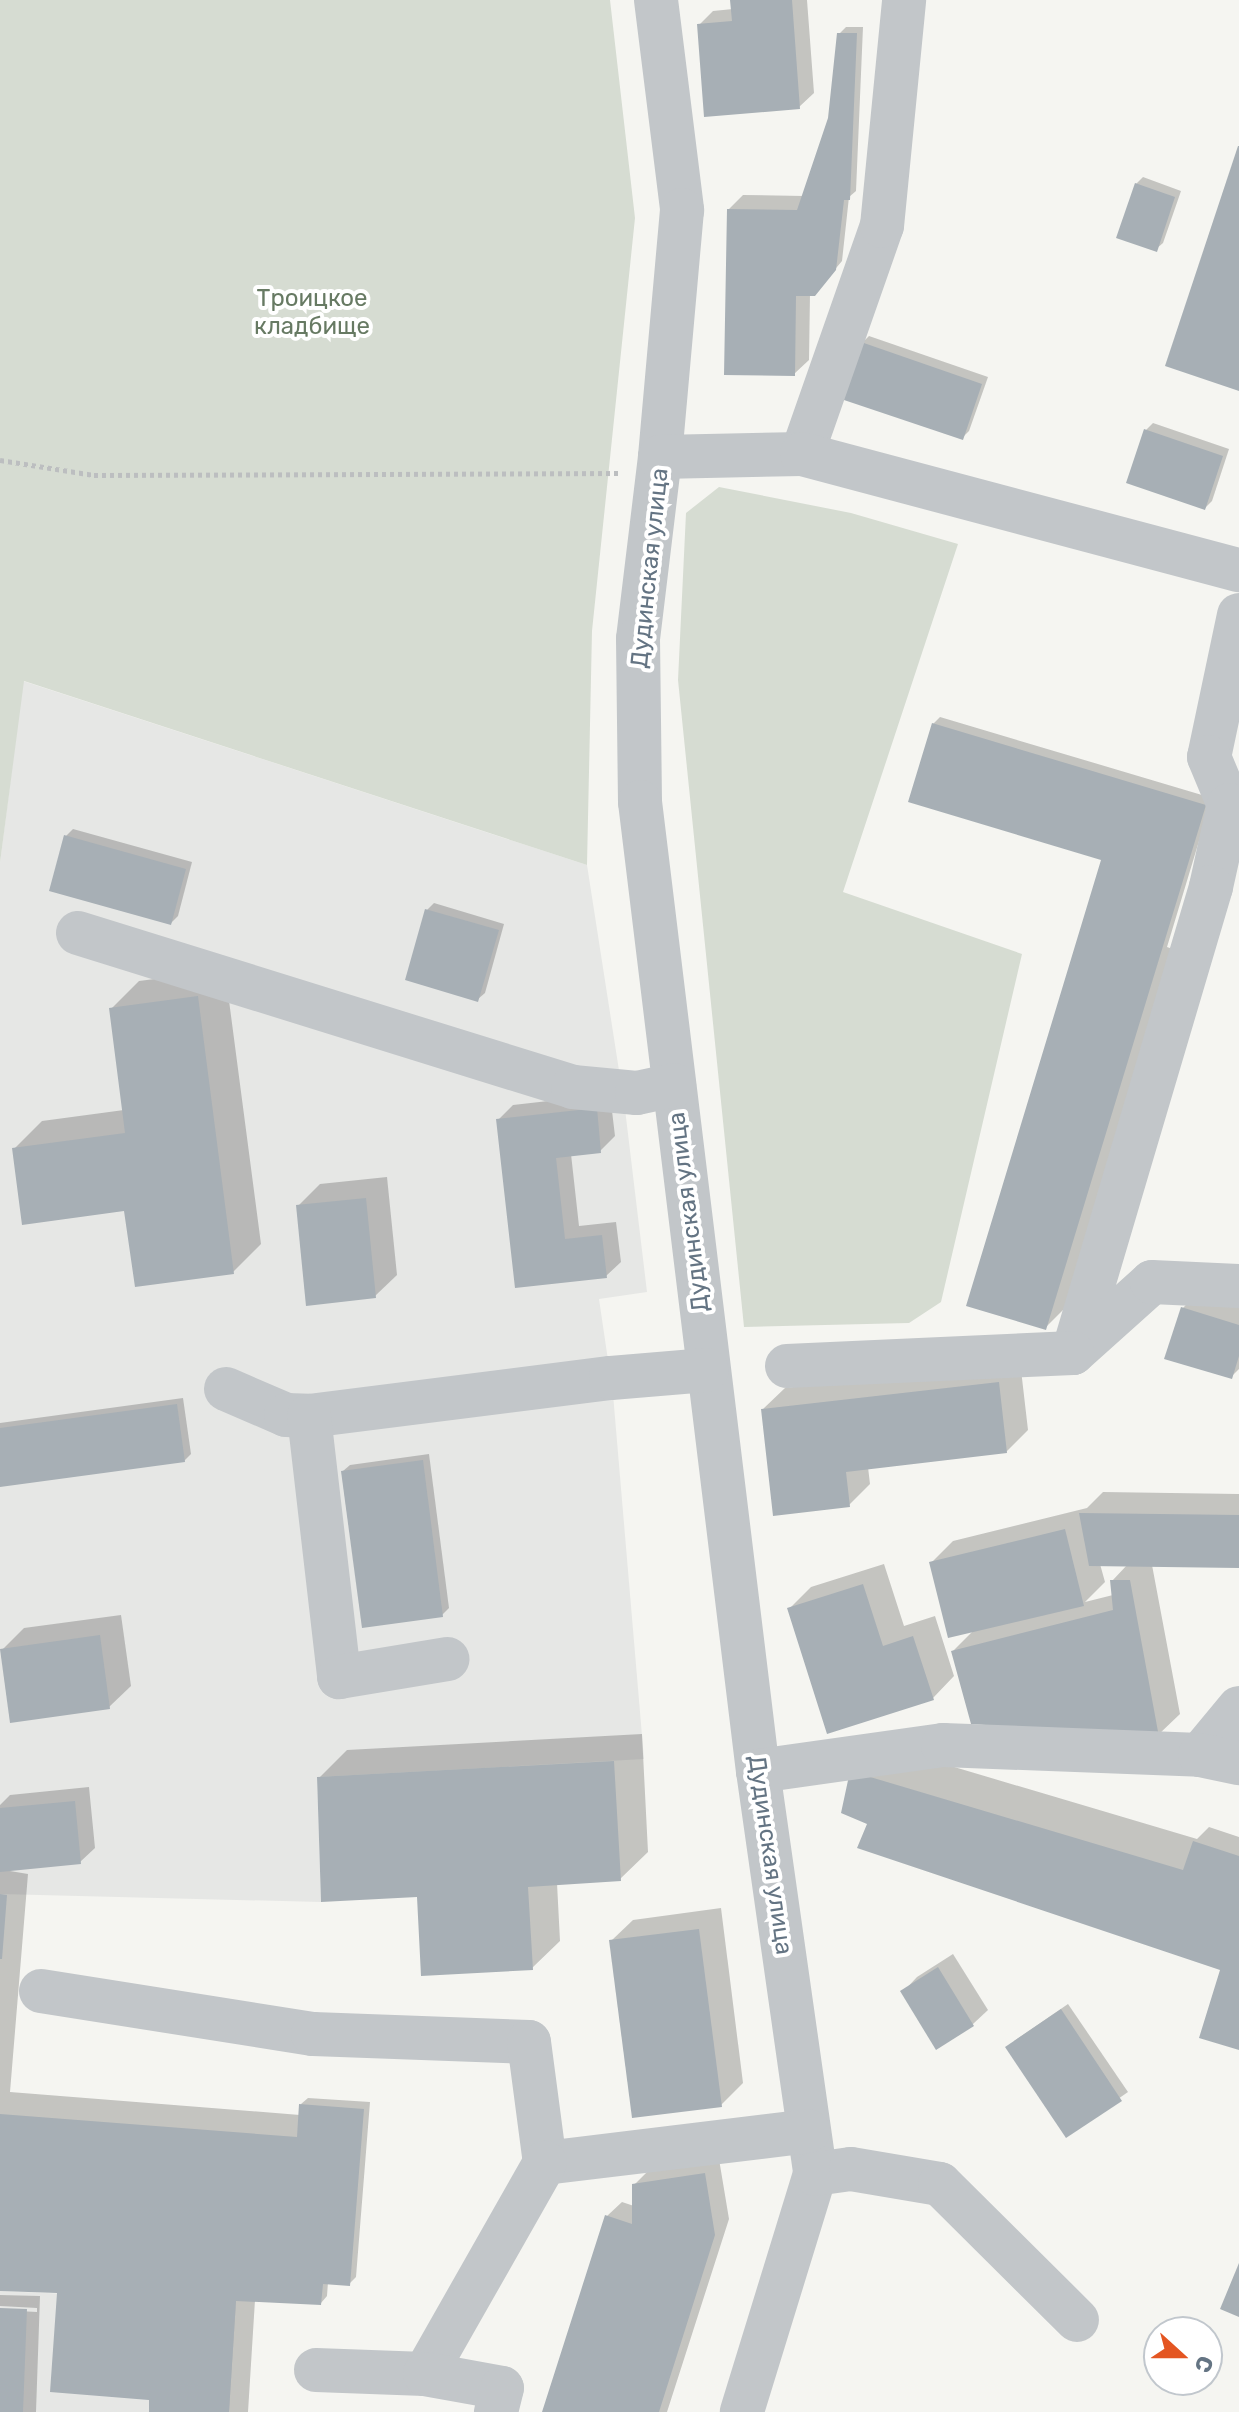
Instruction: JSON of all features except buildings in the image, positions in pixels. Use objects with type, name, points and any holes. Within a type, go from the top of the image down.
[{"type":"street","name":"Дудинская улица","points":[[656,0],[682,210],[660,457],[638,639],[640,802],[758,1771],[815,2174],[742,2412]]},
{"type":"street","points":[[802,454],[882,226],[904,0]]},
{"type":"street","points":[[660,457],[802,454],[1239,570]]},
{"type":"street","points":[[1073,1353],[1225,894],[1229,805],[1209,757],[1239,615]]},
{"type":"street","points":[[78,933],[573,1087],[637,1093],[674,1085]]},
{"type":"street","points":[[787,1366],[1073,1353],[1152,1282],[1239,1287]]},
{"type":"street","points":[[226,1389],[286,1415],[309,1416],[611,1378],[707,1370]]},
{"type":"street","points":[[309,1416],[339,1677],[448,1659]]},
{"type":"street","points":[[758,1771],[943,1745],[1220,1759],[1239,1708]]},
{"type":"street","points":[[41,1991],[313,2034],[529,2042],[545,2163],[425,2374]]},
{"type":"street","points":[[545,2163],[808,2131]]},
{"type":"street","points":[[815,2174],[851,2169],[940,2184],[1077,2320]]},
{"type":"street","points":[[316,2370],[425,2374],[502,2388],[496,2412]]},
{"type":"path","points":[[0,460],[94,475],[611,476],[660,457]]},
{"type":"shaded area","points":[[23,681],[587,865],[625,1109],[647,1292],[599,1299],[613,1394],[644,1759],[317,1777],[321,1902],[0,1894],[0,863]]},
{"type":"shaded area","points":[[0,2291],[236,2301],[229,2412],[0,2412]]},
{"type":"green space","name":"Троицкое кладбище","points":[[0,0],[610,0],[635,218],[592,631],[587,865],[24,681],[0,863]]},
{"type":"green space","points":[[719,487],[851,513],[958,544],[843,892],[1022,954],[941,1302],[909,1323],[744,1327],[678,680],[686,513]]}]
